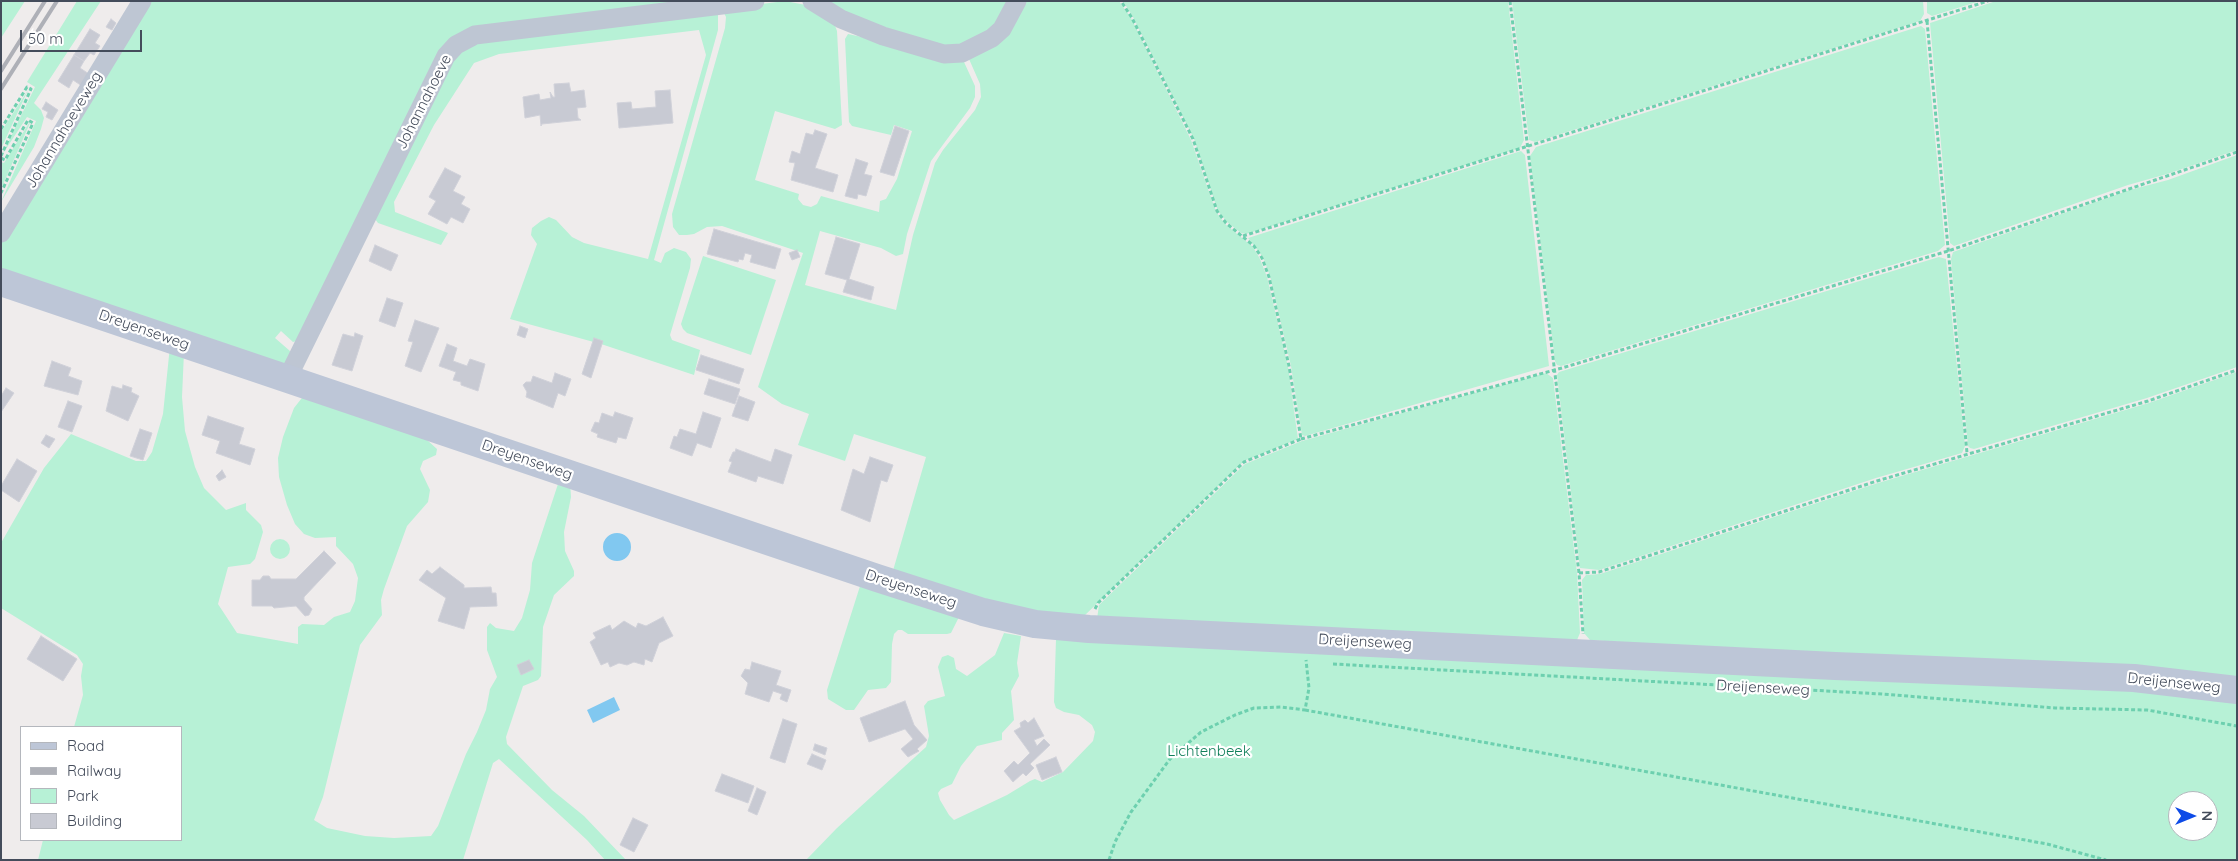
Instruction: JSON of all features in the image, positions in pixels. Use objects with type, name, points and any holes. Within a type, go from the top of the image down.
[{"type":"main road","name":"Dreyenseweg","points":[[1,282],[983,612],[1056,627]]},
{"type":"main road","name":"Dreijenseweg","points":[[1056,627],[1305,649],[1582,654],[2134,678],[2237,690]]},
{"type":"street","name":"Johannahoeveweg","points":[[1,233],[142,1]]},
{"type":"street","name":"Johannahoeve","points":[[287,379],[446,56],[456,45],[475,35],[755,1]]},
{"type":"street","points":[[812,1],[841,19],[927,51],[944,54],[962,53],[992,38],[1002,29],[1017,1]]},
{"type":"path","points":[[1121,1],[1132,18],[1193,139],[1217,211],[1226,223],[1254,246],[1262,258],[1269,277],[1289,366],[1301,439]]},
{"type":"path","points":[[1510,1],[1526,148],[1579,573],[1582,654]]},
{"type":"path","points":[[1243,236],[1988,1]]},
{"type":"path","points":[[1927,21],[1967,453]]},
{"type":"path","points":[[1,129],[27,87],[31,89],[1,157],[5,160],[28,120],[33,123],[1,193]]},
{"type":"path","points":[[1089,629],[1098,603],[1244,462],[1301,439],[1562,368],[1948,251],[2237,152]]},
{"type":"path","points":[[1579,573],[1599,572],[1967,453],[2148,401],[2237,370]]},
{"type":"path","points":[[1305,649],[1309,688],[1305,710]]},
{"type":"path","name":"Dreijenseweg","points":[[1327,664],[1882,694],[2056,708],[2148,710],[2237,726]]},
{"type":"path","points":[[1109,860],[1114,842],[1131,812],[1170,759],[1201,732],[1235,714],[1254,708],[1281,707],[2038,842],[2106,860]]},
{"type":"green space","points":[[1,1],[25,1],[1,38]]},
{"type":"green space","points":[[77,1],[101,1],[34,103],[41,110],[44,118],[41,129],[34,147],[1,202],[36,121],[27,117],[2,155],[35,87],[27,82]]},
{"type":"green space","points":[[146,1],[720,1],[454,41],[301,340],[293,342],[281,331],[275,338],[290,351],[292,358],[288,367],[1,274],[1,241]]},
{"type":"green space","points":[[785,1],[811,6],[834,23],[837,31],[842,125],[835,129],[775,111],[755,180],[799,194],[798,199],[803,205],[811,207],[817,204],[821,196],[879,212],[880,201],[886,199],[897,179],[912,131],[894,125],[891,135],[852,126],[849,122],[845,39],[848,34],[954,57],[964,62],[975,86],[975,97],[970,108],[931,161],[907,234],[903,254],[896,256],[881,248],[820,231],[805,285],[896,310],[913,235],[935,163],[975,110],[981,97],[980,84],[969,59],[1023,1],[1119,1],[1131,18],[1191,140],[1216,212],[1225,224],[1253,247],[1260,259],[1267,277],[1288,367],[1298,439],[1244,461],[1082,618],[1038,616],[892,574],[926,457],[854,434],[845,461],[798,445],[809,414],[782,404],[758,387],[803,253],[722,226],[707,227],[694,234],[687,235],[679,235],[673,227],[672,214],[725,28],[726,17],[722,9]]},
{"type":"green space","points":[[819,1],[1014,1],[999,28],[944,51]]},
{"type":"green space","points":[[1123,1],[1508,1],[1524,140],[1520,148],[1246,234],[1241,233],[1227,222],[1218,211],[1194,139],[1133,17]]},
{"type":"green space","points":[[1512,1],[1923,1],[1924,14],[1920,21],[1535,142],[1529,140]]},
{"type":"green space","points":[[1927,1],[1980,1],[1932,16],[1927,13]]},
{"type":"green space","points":[[1996,1],[2237,1],[2237,150],[2128,185],[1954,246],[1950,243],[1930,23]]},
{"type":"green space","points":[[718,14],[718,30],[654,260],[661,263],[665,253],[674,248],[686,252],[691,259],[670,335],[672,340],[700,350],[694,375],[601,344],[510,319],[537,244],[531,235],[532,228],[549,217],[556,220],[572,237],[584,243],[648,259],[706,55],[699,30],[499,54],[474,63],[434,125],[394,202],[395,212],[448,233],[441,245],[378,223],[375,219],[449,59],[476,39]]},
{"type":"green space","points":[[1921,26],[1925,29],[1945,245],[1938,251],[1561,366],[1557,365],[1530,156],[1536,147]]},
{"type":"green space","points":[[28,90],[1,149],[1,132]]},
{"type":"green space","points":[[29,123],[1,189],[1,162],[4,163]]},
{"type":"green space","points":[[1521,151],[1525,155],[1549,366],[1305,436],[1302,435],[1291,366],[1270,276],[1263,257],[1248,238]]},
{"type":"green space","points":[[2237,155],[2237,367],[2147,398],[1974,449],[1970,448],[1968,446],[1951,259],[1953,252]]},
{"type":"green space","points":[[703,256],[776,280],[751,355],[687,333],[683,329],[681,324]]},
{"type":"green space","points":[[1939,257],[1946,259],[1965,446],[1962,453],[1876,478],[1599,570],[1580,568],[1557,375],[1559,372]]},
{"type":"green space","points":[[170,346],[184,352],[182,397],[185,431],[195,467],[204,488],[226,510],[246,503],[246,510],[261,525],[263,532],[255,559],[250,564],[228,567],[218,604],[237,633],[298,644],[298,627],[302,624],[324,625],[334,617],[350,612],[355,601],[358,578],[353,564],[336,546],[336,537],[315,538],[304,534],[295,524],[287,505],[279,477],[278,458],[283,437],[294,408],[305,394],[427,440],[437,449],[436,455],[423,461],[420,469],[430,490],[428,502],[407,526],[384,589],[381,600],[382,615],[360,645],[323,797],[314,820],[327,828],[365,836],[394,838],[431,836],[438,826],[466,754],[486,710],[490,689],[497,677],[487,650],[487,627],[490,623],[496,628],[514,631],[522,618],[530,590],[532,563],[558,484],[570,482],[571,497],[564,532],[565,551],[574,571],[574,576],[554,595],[543,627],[541,676],[538,680],[523,686],[506,737],[507,744],[552,790],[584,816],[626,860],[605,860],[587,840],[499,759],[493,763],[463,860],[38,860],[43,841],[182,841],[182,726],[74,726],[83,695],[81,676],[83,664],[77,655],[1,608],[1,543],[44,468],[71,434],[136,461],[146,461],[152,452],[163,414]]},
{"type":"green space","points":[[2237,372],[2237,684],[1590,640],[1584,633],[1582,580],[1586,575],[1600,574],[1878,483],[2149,403]]},
{"type":"green space","points":[[1546,373],[1553,378],[1577,573],[1580,633],[1577,640],[1097,619],[1099,605],[1245,464],[1302,441]]},
{"type":"green space","points":[[280,539],[287,542],[290,549],[287,556],[280,559],[273,556],[270,549],[273,542]]},
{"type":"green space","points":[[861,583],[960,615],[951,633],[947,634],[908,634],[898,630],[894,634],[892,644],[891,682],[886,688],[868,690],[854,710],[846,710],[828,699],[827,690]]},
{"type":"green space","name":"Lichtenbeek","points":[[1004,633],[1021,636],[1017,663],[1019,676],[1011,691],[1014,720],[1002,733],[1002,740],[977,746],[961,766],[952,784],[941,789],[938,793],[940,800],[954,820],[1007,795],[1030,781],[1035,779],[1042,782],[1063,772],[1093,741],[1095,732],[1092,725],[1079,715],[1056,708],[1054,702],[1056,639],[1912,676],[2237,697],[2237,860],[806,860],[837,828],[926,747],[929,736],[924,706],[928,701],[945,696],[938,667],[942,657],[948,655],[954,658],[956,669],[967,676],[995,655]]},
{"type":"water","points":[[617,533],[627,537],[631,547],[627,557],[617,561],[607,557],[603,547],[607,537]]},
{"type":"water","points":[[614,697],[620,710],[593,723],[587,710]]},
{"type":"building","points":[[111,19],[116,23],[112,30],[106,27]]},
{"type":"building","points":[[90,29],[100,35],[95,43],[100,46],[94,55],[90,53],[84,61],[74,55]]},
{"type":"building","points":[[74,55],[84,61],[80,68],[89,74],[82,86],[73,80],[69,88],[58,81]]},
{"type":"building","points":[[569,83],[571,92],[584,90],[586,107],[577,108],[578,118],[581,120],[542,124],[541,126],[540,115],[525,118],[523,97],[539,94],[540,100],[551,98],[550,92],[555,97],[554,84]]},
{"type":"building","points":[[670,90],[673,123],[619,128],[617,103],[631,102],[632,109],[656,107],[655,91]]},
{"type":"building","points":[[46,102],[58,110],[52,120],[46,117],[48,112],[42,109]]},
{"type":"building","points":[[895,126],[909,131],[894,176],[880,172]]},
{"type":"building","points":[[815,130],[827,134],[815,168],[838,175],[833,192],[791,180],[795,163],[789,162],[792,151],[800,154],[806,133],[813,135]]},
{"type":"building","points":[[856,159],[868,163],[864,174],[872,176],[866,196],[858,194],[857,199],[845,196]]},
{"type":"building","points":[[445,168],[461,176],[453,191],[465,197],[461,204],[470,209],[463,223],[451,217],[447,224],[428,214],[436,201],[429,197]]},
{"type":"building","points":[[714,229],[781,249],[775,269],[750,262],[752,255],[745,253],[743,260],[739,259],[738,262],[707,254]]},
{"type":"building","points":[[836,237],[860,244],[849,279],[874,287],[871,300],[843,292],[847,280],[825,274]]},
{"type":"building","points":[[375,245],[398,255],[391,271],[369,261]]},
{"type":"building","points":[[797,250],[800,257],[792,260],[789,253]]},
{"type":"building","points":[[387,298],[403,303],[395,327],[379,321]]},
{"type":"building","points":[[415,320],[439,328],[421,372],[405,366],[413,342],[408,341]]},
{"type":"building","points":[[520,326],[528,329],[525,338],[517,335]]},
{"type":"building","points":[[355,333],[363,336],[352,371],[332,365],[343,334],[354,337]]},
{"type":"building","points":[[594,338],[603,341],[591,378],[582,374]]},
{"type":"building","points":[[447,344],[457,348],[453,361],[467,366],[470,359],[485,364],[478,391],[453,380],[456,372],[439,366]]},
{"type":"building","points":[[701,355],[744,369],[739,384],[696,370]]},
{"type":"building","points":[[52,361],[71,368],[68,376],[82,381],[78,395],[44,386]]},
{"type":"building","points":[[555,373],[571,379],[565,396],[558,393],[553,408],[526,397],[527,392],[523,385],[526,382],[531,382],[533,376],[552,383]]},
{"type":"building","points":[[709,379],[740,389],[735,404],[704,394]]},
{"type":"building","points":[[123,385],[132,388],[131,392],[139,396],[128,421],[106,411],[112,386],[122,389]]},
{"type":"building","points":[[6,388],[14,393],[1,412],[1,396]]},
{"type":"building","points":[[739,396],[755,402],[748,421],[732,416]]},
{"type":"building","points":[[68,401],[82,406],[72,432],[58,427]]},
{"type":"building","points":[[615,412],[633,418],[626,439],[618,437],[616,443],[597,437],[598,434],[591,431],[595,422],[599,423],[602,413],[613,417]]},
{"type":"building","points":[[703,412],[721,418],[711,448],[697,443],[692,456],[670,448],[674,436],[677,437],[680,429],[696,434]]},
{"type":"building","points":[[208,416],[244,428],[239,444],[255,449],[250,465],[216,453],[220,441],[202,435]]},
{"type":"building","points":[[140,429],[152,433],[143,460],[130,456]]},
{"type":"building","points":[[46,435],[55,439],[49,448],[41,443]]},
{"type":"building","points":[[736,449],[771,462],[775,449],[792,455],[783,484],[758,476],[756,482],[728,472],[732,462],[729,461]]},
{"type":"building","points":[[870,457],[893,465],[887,482],[881,480],[870,522],[841,510],[853,469],[864,474]]},
{"type":"building","points":[[17,459],[37,471],[19,502],[1,490],[1,486]]},
{"type":"building","points":[[222,470],[226,477],[219,481],[216,476]]},
{"type":"building","points":[[324,551],[336,563],[304,597],[304,600],[312,609],[309,615],[305,616],[296,606],[274,608],[272,606],[252,606],[252,580],[260,580],[263,576],[269,576],[271,579],[296,579]]},
{"type":"building","points":[[440,567],[464,585],[464,588],[491,587],[492,593],[496,593],[497,606],[470,607],[464,629],[438,621],[446,598],[419,580],[427,570],[432,574]]},
{"type":"building","points":[[663,617],[673,636],[659,643],[652,662],[645,659],[644,665],[634,662],[627,665],[619,663],[610,667],[608,662],[601,665],[590,642],[596,638],[593,633],[610,625],[612,630],[624,621],[636,628],[638,623],[646,626]]},
{"type":"building","points":[[41,636],[77,659],[63,681],[27,659]]},
{"type":"building","points":[[529,660],[534,669],[521,675],[517,665]]},
{"type":"building","points":[[752,662],[781,671],[776,685],[791,690],[787,702],[780,699],[782,694],[773,691],[769,702],[745,694],[748,683],[741,676],[745,669],[750,670]]},
{"type":"building","points":[[905,701],[914,725],[927,740],[917,749],[919,751],[908,757],[901,749],[913,739],[905,729],[869,742],[860,718]]},
{"type":"building","points":[[1034,718],[1044,736],[1034,740],[1037,746],[1044,739],[1050,745],[1030,764],[1034,768],[1026,776],[1023,773],[1013,782],[1004,771],[1014,761],[1018,765],[1030,753],[1014,731],[1021,727],[1020,723],[1025,720],[1028,723]]},
{"type":"building","points":[[783,719],[797,724],[785,763],[770,758]]},
{"type":"building","points":[[815,744],[827,748],[825,755],[813,750]]},
{"type":"building","points":[[812,754],[826,760],[822,770],[807,764]]},
{"type":"building","points":[[1056,757],[1062,772],[1042,780],[1036,765]]},
{"type":"building","points":[[722,774],[754,786],[748,803],[715,791]]},
{"type":"building","points":[[757,788],[766,792],[757,815],[748,811]]},
{"type":"building","points":[[633,818],[648,825],[634,852],[620,845]]},
{"type":"railway","points":[[1,71],[45,1]]},
{"type":"railway","points":[[1,89],[57,1]]}]
